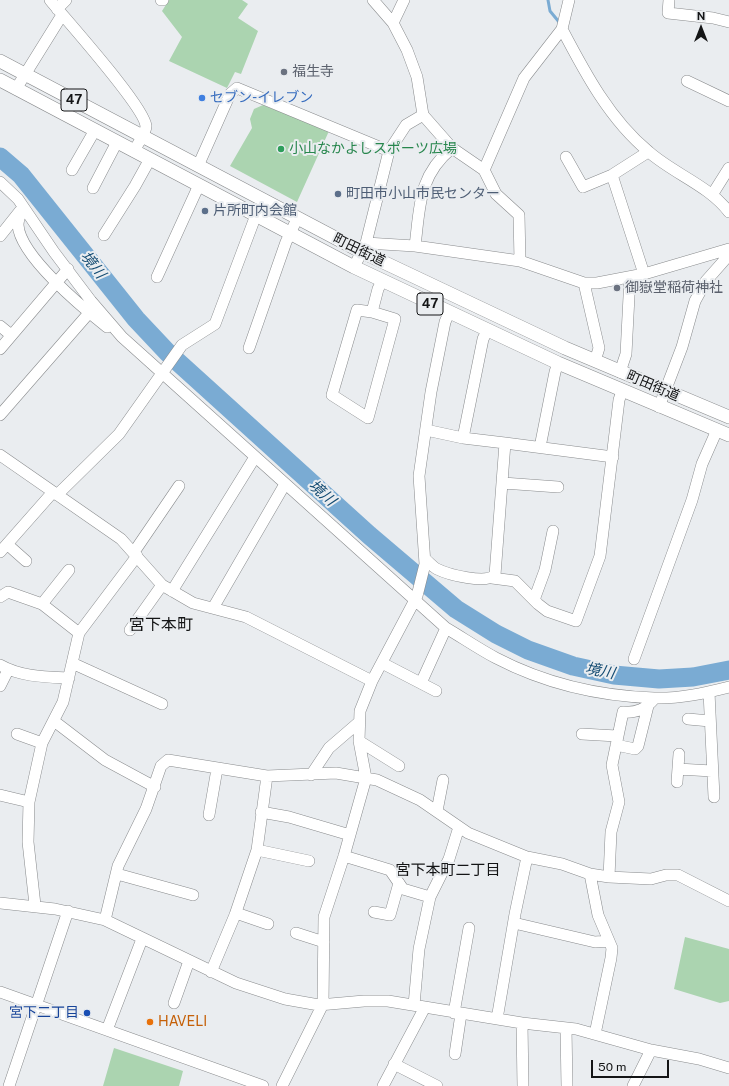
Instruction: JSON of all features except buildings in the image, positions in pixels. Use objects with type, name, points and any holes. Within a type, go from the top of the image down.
[{"type":"main road","name":"町田街道","points":[[0,61],[297,219],[364,248],[494,315],[620,372],[729,417]]},
{"type":"main road","name":"町田街道","points":[[0,80],[290,234],[382,281],[558,363],[659,407],[729,435]]},
{"type":"street","points":[[16,88],[25,74],[56,8],[66,0]]},
{"type":"street","points":[[373,0],[393,23],[407,50],[417,77],[423,115],[452,148],[484,170],[496,194],[519,215],[520,261]]},
{"type":"street","points":[[393,23],[404,0]]},
{"type":"street","points":[[484,170],[524,78],[562,29],[569,0]]},
{"type":"street","points":[[669,0],[668,13],[713,18],[729,22]]},
{"type":"street","points":[[56,8],[130,98],[146,127],[134,151]]},
{"type":"street","points":[[562,29],[586,75],[630,136],[648,152],[712,195],[729,212]]},
{"type":"street","points":[[687,81],[729,101]]},
{"type":"street","points":[[198,166],[230,94],[236,88],[389,151]]},
{"type":"street","points":[[354,267],[364,248],[389,151],[406,125],[423,115]]},
{"type":"street","points":[[72,170],[95,130]]},
{"type":"street","points":[[93,188],[117,142]]},
{"type":"street","points":[[415,246],[424,186],[431,170],[442,156],[452,148]]},
{"type":"street","points":[[566,157],[583,187],[612,175],[648,152]]},
{"type":"street","points":[[104,235],[136,186],[150,159]]},
{"type":"street","points":[[712,195],[729,168]]},
{"type":"street","points":[[612,175],[644,274]]},
{"type":"street","points":[[0,182],[23,207],[54,252],[91,301],[122,336]]},
{"type":"street","points":[[157,277],[199,185]]},
{"type":"street","points":[[0,236],[23,207]]},
{"type":"street","points":[[23,207],[18,223],[22,240],[37,262],[89,313],[122,336],[164,371],[255,457],[416,598],[446,628],[496,658],[546,679],[577,688],[651,702]]},
{"type":"street","points":[[26,560],[4,548],[55,494],[119,434],[182,345],[215,324],[256,215]]},
{"type":"street","points":[[249,348],[290,234],[297,219]]},
{"type":"street","points":[[364,248],[415,246],[520,261],[584,283],[630,278],[729,249]]},
{"type":"street","points":[[659,407],[682,347],[695,302],[706,281],[729,255]]},
{"type":"street","points":[[0,349],[68,269]]},
{"type":"street","points":[[620,372],[626,354],[630,278]]},
{"type":"street","points":[[372,312],[378,289],[382,281]]},
{"type":"street","points":[[584,283],[599,348],[595,361]]},
{"type":"street","points":[[357,310],[372,312],[394,319],[368,418],[332,395],[357,310]]},
{"type":"street","points":[[0,415],[89,313]]},
{"type":"street","points":[[282,1086],[323,1004],[324,917],[344,856],[366,778],[359,741],[358,723],[360,711],[372,681],[416,598],[425,561],[419,476],[444,329],[449,313]]},
{"type":"street","points":[[0,326],[11,335]]},
{"type":"street","points":[[463,438],[483,340],[487,331]]},
{"type":"street","points":[[540,447],[558,363]]},
{"type":"street","points":[[425,561],[437,569],[479,580],[492,578],[515,581],[547,611],[576,621],[600,556],[619,400],[622,391]]},
{"type":"street","points":[[426,430],[463,438],[613,457]]},
{"type":"street","points":[[634,659],[692,500],[702,464],[716,430]]},
{"type":"street","points":[[492,578],[495,574],[497,564],[506,443]]},
{"type":"street","points":[[130,630],[167,588],[255,457]]},
{"type":"street","points":[[1,459],[121,539],[167,588],[193,603],[246,617],[372,681]]},
{"type":"street","points":[[503,483],[558,487]]},
{"type":"street","points":[[213,608],[285,484]]},
{"type":"street","points":[[35,905],[28,842],[30,802],[42,743],[63,702],[79,633],[136,554],[179,486]]},
{"type":"street","points":[[534,600],[545,570],[553,531]]},
{"type":"street","points":[[42,604],[69,570]]},
{"type":"street","points":[[0,597],[8,592],[42,604],[79,633]]},
{"type":"street","points":[[421,683],[446,628]]},
{"type":"street","points":[[72,662],[162,704]]},
{"type":"street","points":[[382,663],[436,691]]},
{"type":"street","points":[[0,686],[4,668],[38,676],[69,678]]},
{"type":"street","points":[[609,877],[611,832],[619,802],[612,765],[623,712],[634,712],[651,702],[729,687]]},
{"type":"street","points":[[709,692],[714,798]]},
{"type":"street","points":[[582,734],[616,740],[635,749],[638,746],[651,702]]},
{"type":"street","points":[[688,720],[710,721]]},
{"type":"street","points":[[54,721],[105,760],[155,787]]},
{"type":"street","points":[[311,775],[329,748],[358,723]]},
{"type":"street","points":[[17,734],[42,743]]},
{"type":"street","points":[[359,741],[399,766]]},
{"type":"street","points":[[678,782],[679,754]]},
{"type":"street","points":[[105,920],[117,874],[131,837],[155,787],[161,766],[168,760],[267,776],[336,773],[377,780],[420,800],[459,827],[492,844],[528,857],[562,864],[590,874],[609,877],[651,879],[666,875],[678,876],[729,901]]},
{"type":"street","points":[[209,815],[217,769]]},
{"type":"street","points":[[678,769],[712,771]]},
{"type":"street","points":[[211,972],[236,913],[257,850],[267,776]]},
{"type":"street","points":[[437,811],[443,780]]},
{"type":"street","points":[[0,795],[30,802]]},
{"type":"street","points":[[262,812],[289,817],[350,835]]},
{"type":"street","points":[[383,1086],[420,1006],[419,949],[430,897],[448,859],[459,827]]},
{"type":"street","points":[[257,850],[309,861]]},
{"type":"street","points":[[344,856],[390,870],[403,889],[430,897]]},
{"type":"street","points":[[497,1019],[514,923],[528,857]]},
{"type":"street","points":[[117,874],[193,895]]},
{"type":"street","points":[[590,874],[598,915],[612,948],[612,958],[595,1034]]},
{"type":"street","points":[[374,912],[390,915],[400,883]]},
{"type":"street","points":[[0,904],[35,905],[105,920],[211,972],[249,988],[285,999],[313,1004],[364,1001],[420,1006],[522,1023],[566,1028],[595,1034],[651,1050],[699,1059],[729,1068]]},
{"type":"street","points":[[8,1085],[38,1006],[68,911]]},
{"type":"street","points":[[236,913],[268,924]]},
{"type":"street","points":[[514,923],[595,942],[609,941]]},
{"type":"street","points":[[455,1054],[458,1013],[469,928]]},
{"type":"street","points":[[296,933],[324,942]]},
{"type":"street","points":[[107,1030],[142,939]]},
{"type":"street","points":[[174,1003],[189,961]]},
{"type":"street","points":[[0,992],[263,1086]]},
{"type":"street","points":[[522,1023],[523,1086]]},
{"type":"street","points":[[566,1028],[567,1086]]},
{"type":"street","points":[[633,1086],[651,1050]]},
{"type":"street","points":[[394,1064],[437,1086]]},
{"type":"green space","points":[[169,0],[242,0],[248,4],[238,18],[258,31],[241,74],[235,72],[227,88],[169,61],[182,37],[162,11]]},
{"type":"green space","name":"小山なかよしスポーツ広場","points":[[263,105],[329,131],[297,202],[230,166],[252,128],[250,119],[254,109]]},
{"type":"green space","points":[[685,937],[729,949],[729,1001],[720,1003],[674,989]]},
{"type":"green space","points":[[114,1048],[183,1071],[179,1086],[103,1086]]},
{"type":"waterway","points":[[548,0],[550,11],[559,22]]},
{"type":"waterway","name":"境川","points":[[0,157],[21,175],[136,319],[168,353],[369,535],[456,609],[496,634],[528,650],[573,666],[614,675],[659,679],[693,677],[729,670]]},
{"type":"place","name":"福生寺","points":[[284,72]]},
{"type":"place","name":"セブン-イレブン","points":[[202,98]]},
{"type":"place","name":"小山なかよしスポーツ広場","points":[[281,149]]},
{"type":"place","name":"町田市小山市民センター","points":[[338,194]]},
{"type":"place","name":"片所町内会館","points":[[205,211]]},
{"type":"place","name":"御嶽堂稲荷神社","points":[[617,288]]},
{"type":"place","name":"宮下二丁目","points":[[87,1013]]},
{"type":"place","name":"HAVELI","points":[[150,1022]]},
{"type":"district","name":"宮下本町","points":[[161,625]]},
{"type":"district","name":"宮下本町二丁目","points":[[448,870]]}]
